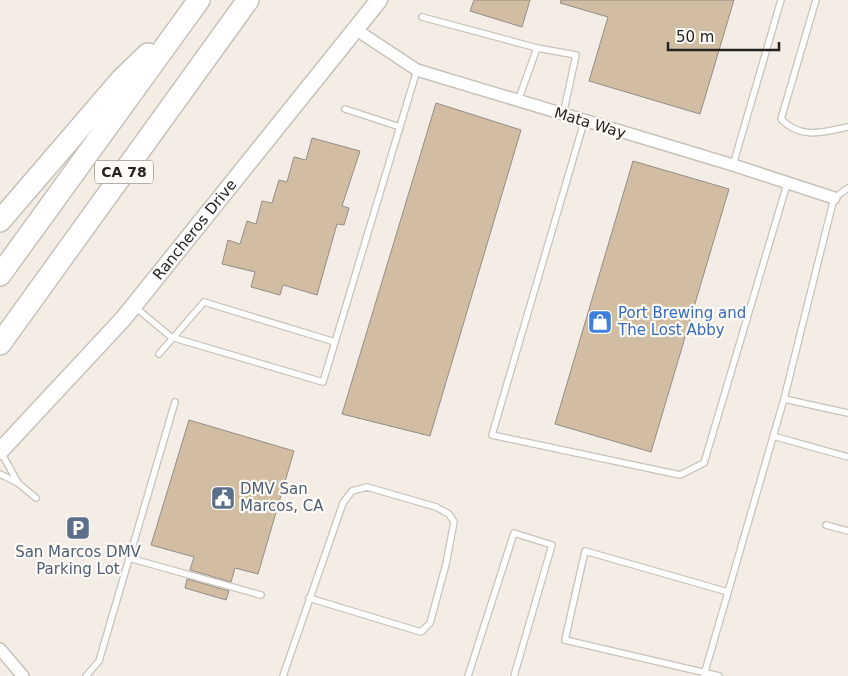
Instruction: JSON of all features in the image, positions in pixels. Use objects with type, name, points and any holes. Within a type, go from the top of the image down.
[{"type":"highway","name":"CA 78","points":[[0,275],[199,0]]},
{"type":"highway","name":"CA 78","points":[[0,344],[248,0]]},
{"type":"highway","points":[[0,220],[121,80],[184,20]]},
{"type":"main road","name":"Rancheros Drive","points":[[0,451],[134,306],[378,0]]},
{"type":"street","name":"Mata Way","points":[[355,29],[417,70],[584,122],[733,165],[834,198]]},
{"type":"street","points":[[0,650],[23,676]]},
{"type":"lane","points":[[733,165],[781,0]]},
{"type":"lane","points":[[816,0],[781,119],[790,129],[811,133],[848,127]]},
{"type":"lane","points":[[422,17],[537,48],[576,55],[563,115]]},
{"type":"lane","points":[[518,102],[537,48]]},
{"type":"lane","points":[[134,306],[171,337],[323,382],[417,70]]},
{"type":"lane","points":[[345,109],[400,127]]},
{"type":"lane","points":[[584,122],[492,435],[680,475],[704,463],[787,184]]},
{"type":"lane","points":[[704,675],[784,399],[834,198],[848,188]]},
{"type":"lane","points":[[159,354],[171,337],[204,302],[335,342]]},
{"type":"lane","points":[[784,399],[848,413]]},
{"type":"lane","points":[[86,676],[99,662],[175,402]]},
{"type":"lane","points":[[773,436],[848,457]]},
{"type":"lane","points":[[0,451],[18,483]]},
{"type":"lane","points":[[0,474],[18,483],[36,498]]},
{"type":"lane","points":[[283,676],[310,598],[344,503],[352,491],[367,487],[436,507],[449,514],[454,522],[446,564],[430,623],[421,632],[310,598]]},
{"type":"lane","points":[[826,525],[848,531]]},
{"type":"lane","points":[[468,676],[514,533],[552,545],[514,676]]},
{"type":"lane","points":[[719,676],[704,675],[565,640],[585,551],[728,592]]},
{"type":"lane","points":[[130,558],[261,595]]},
{"type":"building","points":[[474,0],[530,0],[522,27],[470,11]]},
{"type":"building","points":[[561,0],[734,0],[700,114],[589,81],[608,17],[560,3]]},
{"type":"building","points":[[436,103],[521,130],[430,436],[342,414]]},
{"type":"building","points":[[312,138],[360,151],[342,206],[349,208],[344,225],[337,224],[317,295],[283,285],[280,295],[251,287],[255,272],[222,264],[228,240],[240,244],[247,221],[256,224],[262,201],[272,203],[279,180],[287,182],[294,157],[306,160]]},
{"type":"building","points":[[633,161],[729,189],[651,452],[555,424]]},
{"type":"building","name":"DMV San Marcos, CA","points":[[189,420],[294,451],[258,574],[235,568],[231,582],[190,570],[194,557],[151,545]]},
{"type":"building","points":[[187,579],[229,591],[226,600],[185,588]]},
{"type":"place","name":"Port Brewing and The Lost Abby","points":[[600,322]]},
{"type":"place","name":"DMV San Marcos, CA","points":[[223,498]]},
{"type":"place","name":"San Marcos DMV Parking Lot","points":[[78,528]]}]
